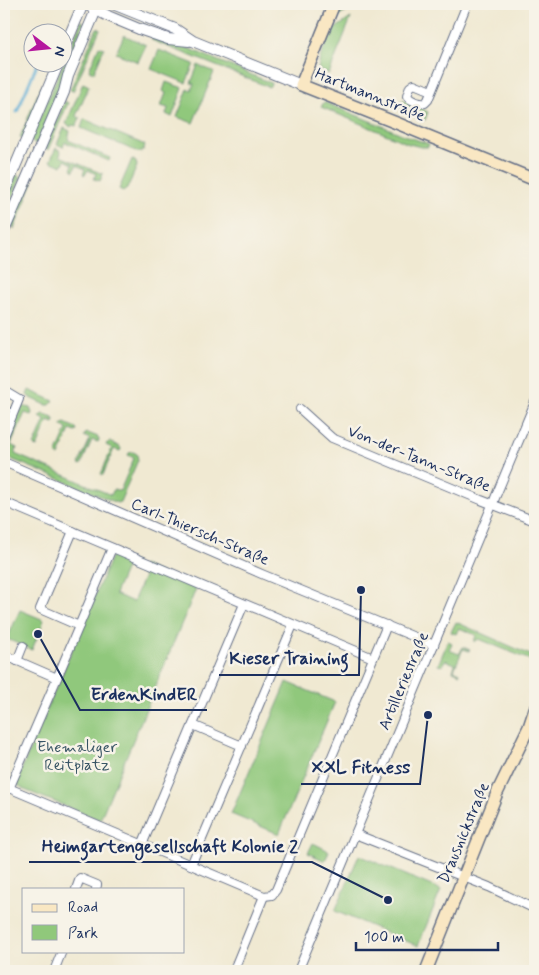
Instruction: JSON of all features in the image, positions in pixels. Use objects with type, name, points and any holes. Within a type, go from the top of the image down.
[{"type":"main road","points":[[301,85],[334,4]]},
{"type":"main road","name":"Hartmannstraße","points":[[301,85],[535,180]]},
{"type":"main road","name":"Drausnickstraße","points":[[426,971],[497,793],[529,727],[535,709]]},
{"type":"street","name":"Hartmannstraße","points":[[84,4],[96,7],[139,29],[168,38],[192,41]]},
{"type":"street","points":[[72,31],[84,4]]},
{"type":"street","name":"Hartmannstraße","points":[[113,4],[175,30],[192,41],[301,85]]},
{"type":"street","points":[[432,91],[467,4]]},
{"type":"street","points":[[4,232],[64,92],[68,76],[96,7]]},
{"type":"street","points":[[4,193],[55,72]]},
{"type":"street","points":[[19,157],[33,163]]},
{"type":"street","points":[[4,390],[19,398],[4,436]]},
{"type":"street","name":"Artilleriestraße","points":[[298,971],[535,402]]},
{"type":"street","name":"Von-der-Tann-Straße","points":[[300,409],[332,438],[535,521]]},
{"type":"street","name":"Carl-Thiersch-Straße","points":[[4,462],[264,575],[434,645]]},
{"type":"street","points":[[4,502],[373,658]]},
{"type":"street","points":[[73,531],[38,613],[79,626]]},
{"type":"street","points":[[112,548],[57,678],[6,787],[264,896],[272,895],[276,890],[387,625]]},
{"type":"street","points":[[142,845],[244,604]]},
{"type":"street","points":[[191,865],[293,624]]},
{"type":"street","points":[[17,661],[24,646]]},
{"type":"street","points":[[4,655],[57,678]]},
{"type":"street","points":[[193,725],[242,746]]},
{"type":"street","points":[[356,834],[463,877],[535,909]]},
{"type":"street","points":[[76,888],[80,878],[97,885],[96,888]]},
{"type":"street","points":[[235,967],[264,896]]},
{"type":"street","points":[[56,971],[62,952]]},
{"type":"green space","points":[[342,4],[350,4],[348,11],[337,17]]},
{"type":"green space","points":[[351,18],[329,74],[318,69],[320,58],[331,31]]},
{"type":"green space","points":[[81,21],[84,22],[72,51],[72,42]]},
{"type":"green space","points":[[97,28],[100,29],[73,91],[70,90]]},
{"type":"green space","points":[[124,35],[146,45],[138,62],[116,53]]},
{"type":"green space","points":[[152,38],[183,46],[271,83],[270,86],[151,40]]},
{"type":"green space","points":[[99,46],[104,48],[94,72],[89,70]]},
{"type":"green space","points":[[159,50],[194,64],[186,83],[151,69]]},
{"type":"green space","points":[[198,65],[214,72],[193,123],[177,117],[188,89],[191,90],[194,84],[191,83]]},
{"type":"green space","points":[[59,72],[64,72],[58,95],[37,144],[30,141]]},
{"type":"green space","points":[[166,82],[183,88],[172,117],[166,114],[168,108],[161,106],[166,93],[163,91]]},
{"type":"green space","points":[[83,83],[89,86],[76,116],[80,118],[76,126],[72,125],[71,127],[66,124]]},
{"type":"green space","points":[[41,86],[44,88],[23,138],[20,137]]},
{"type":"green space","points":[[402,100],[428,112],[425,120],[407,113],[399,107]]},
{"type":"green space","points":[[65,101],[68,103],[48,150],[46,149],[47,144]]},
{"type":"green space","points":[[324,102],[429,144],[428,147],[409,144],[321,107]]},
{"type":"green space","points":[[84,119],[145,145],[144,149],[138,152],[81,128]]},
{"type":"green space","points":[[64,128],[70,131],[68,140],[110,158],[109,161],[65,142],[63,147],[57,144]]},
{"type":"green space","points":[[56,148],[61,151],[60,156],[103,174],[100,181],[94,179],[96,174],[88,170],[85,175],[83,174],[85,169],[76,165],[74,171],[71,169],[73,164],[65,160],[62,166],[50,161]]},
{"type":"green space","points":[[132,159],[136,162],[137,166],[128,187],[123,191],[119,189]]},
{"type":"green space","points":[[16,175],[21,177],[4,219],[4,205]]},
{"type":"green space","points":[[30,181],[33,182],[14,229],[12,225]]},
{"type":"green space","points":[[29,390],[54,401],[50,405],[46,405],[29,397],[27,395]]},
{"type":"green space","points":[[22,406],[30,408],[32,413],[31,415],[25,413],[11,445],[17,448],[15,454],[111,495],[114,489],[120,491],[134,458],[128,455],[129,453],[137,454],[138,460],[120,502],[117,503],[4,456],[4,450]]},
{"type":"green space","points":[[43,414],[53,418],[55,421],[54,423],[48,421],[37,447],[34,446],[45,420],[40,417]]},
{"type":"green space","points":[[65,423],[77,430],[76,432],[70,430],[59,456],[56,455],[67,429],[62,426]]},
{"type":"green space","points":[[88,433],[98,437],[99,440],[98,442],[92,440],[81,465],[79,464],[90,439],[84,436]]},
{"type":"green space","points":[[110,442],[121,449],[120,451],[114,449],[103,475],[101,474],[112,448],[106,445]]},
{"type":"green space","name":"Ehemaliger Reitplatz","points":[[113,555],[118,555],[136,563],[134,571],[126,568],[115,594],[133,602],[144,576],[139,573],[143,565],[196,589],[100,820],[25,790],[17,784],[17,780]]},
{"type":"green space","points":[[20,610],[44,620],[32,650],[7,639]]},
{"type":"green space","points":[[456,622],[535,657],[535,662],[479,639],[474,642],[476,635],[459,628],[456,634],[451,632]]},
{"type":"green space","points":[[448,641],[452,643],[449,650],[459,654],[463,647],[470,650],[463,649],[454,670],[460,674],[453,671],[455,664],[445,660],[442,666],[438,665]]},
{"type":"green space","points":[[287,682],[335,702],[279,834],[231,814]]},
{"type":"green space","points":[[313,843],[329,851],[325,861],[308,853]]},
{"type":"green space","points":[[359,855],[441,890],[418,946],[335,911]]},
{"type":"waterway","points":[[17,112],[34,72]]},
{"type":"place","name":"Kieser Training","points":[[361,590]]},
{"type":"place","name":"ErdenKindER","points":[[38,634]]},
{"type":"place","name":"XXL Fitness","points":[[428,715]]},
{"type":"place","name":"Heimgartengesellschaft Kolonie 2","points":[[388,900]]}]
